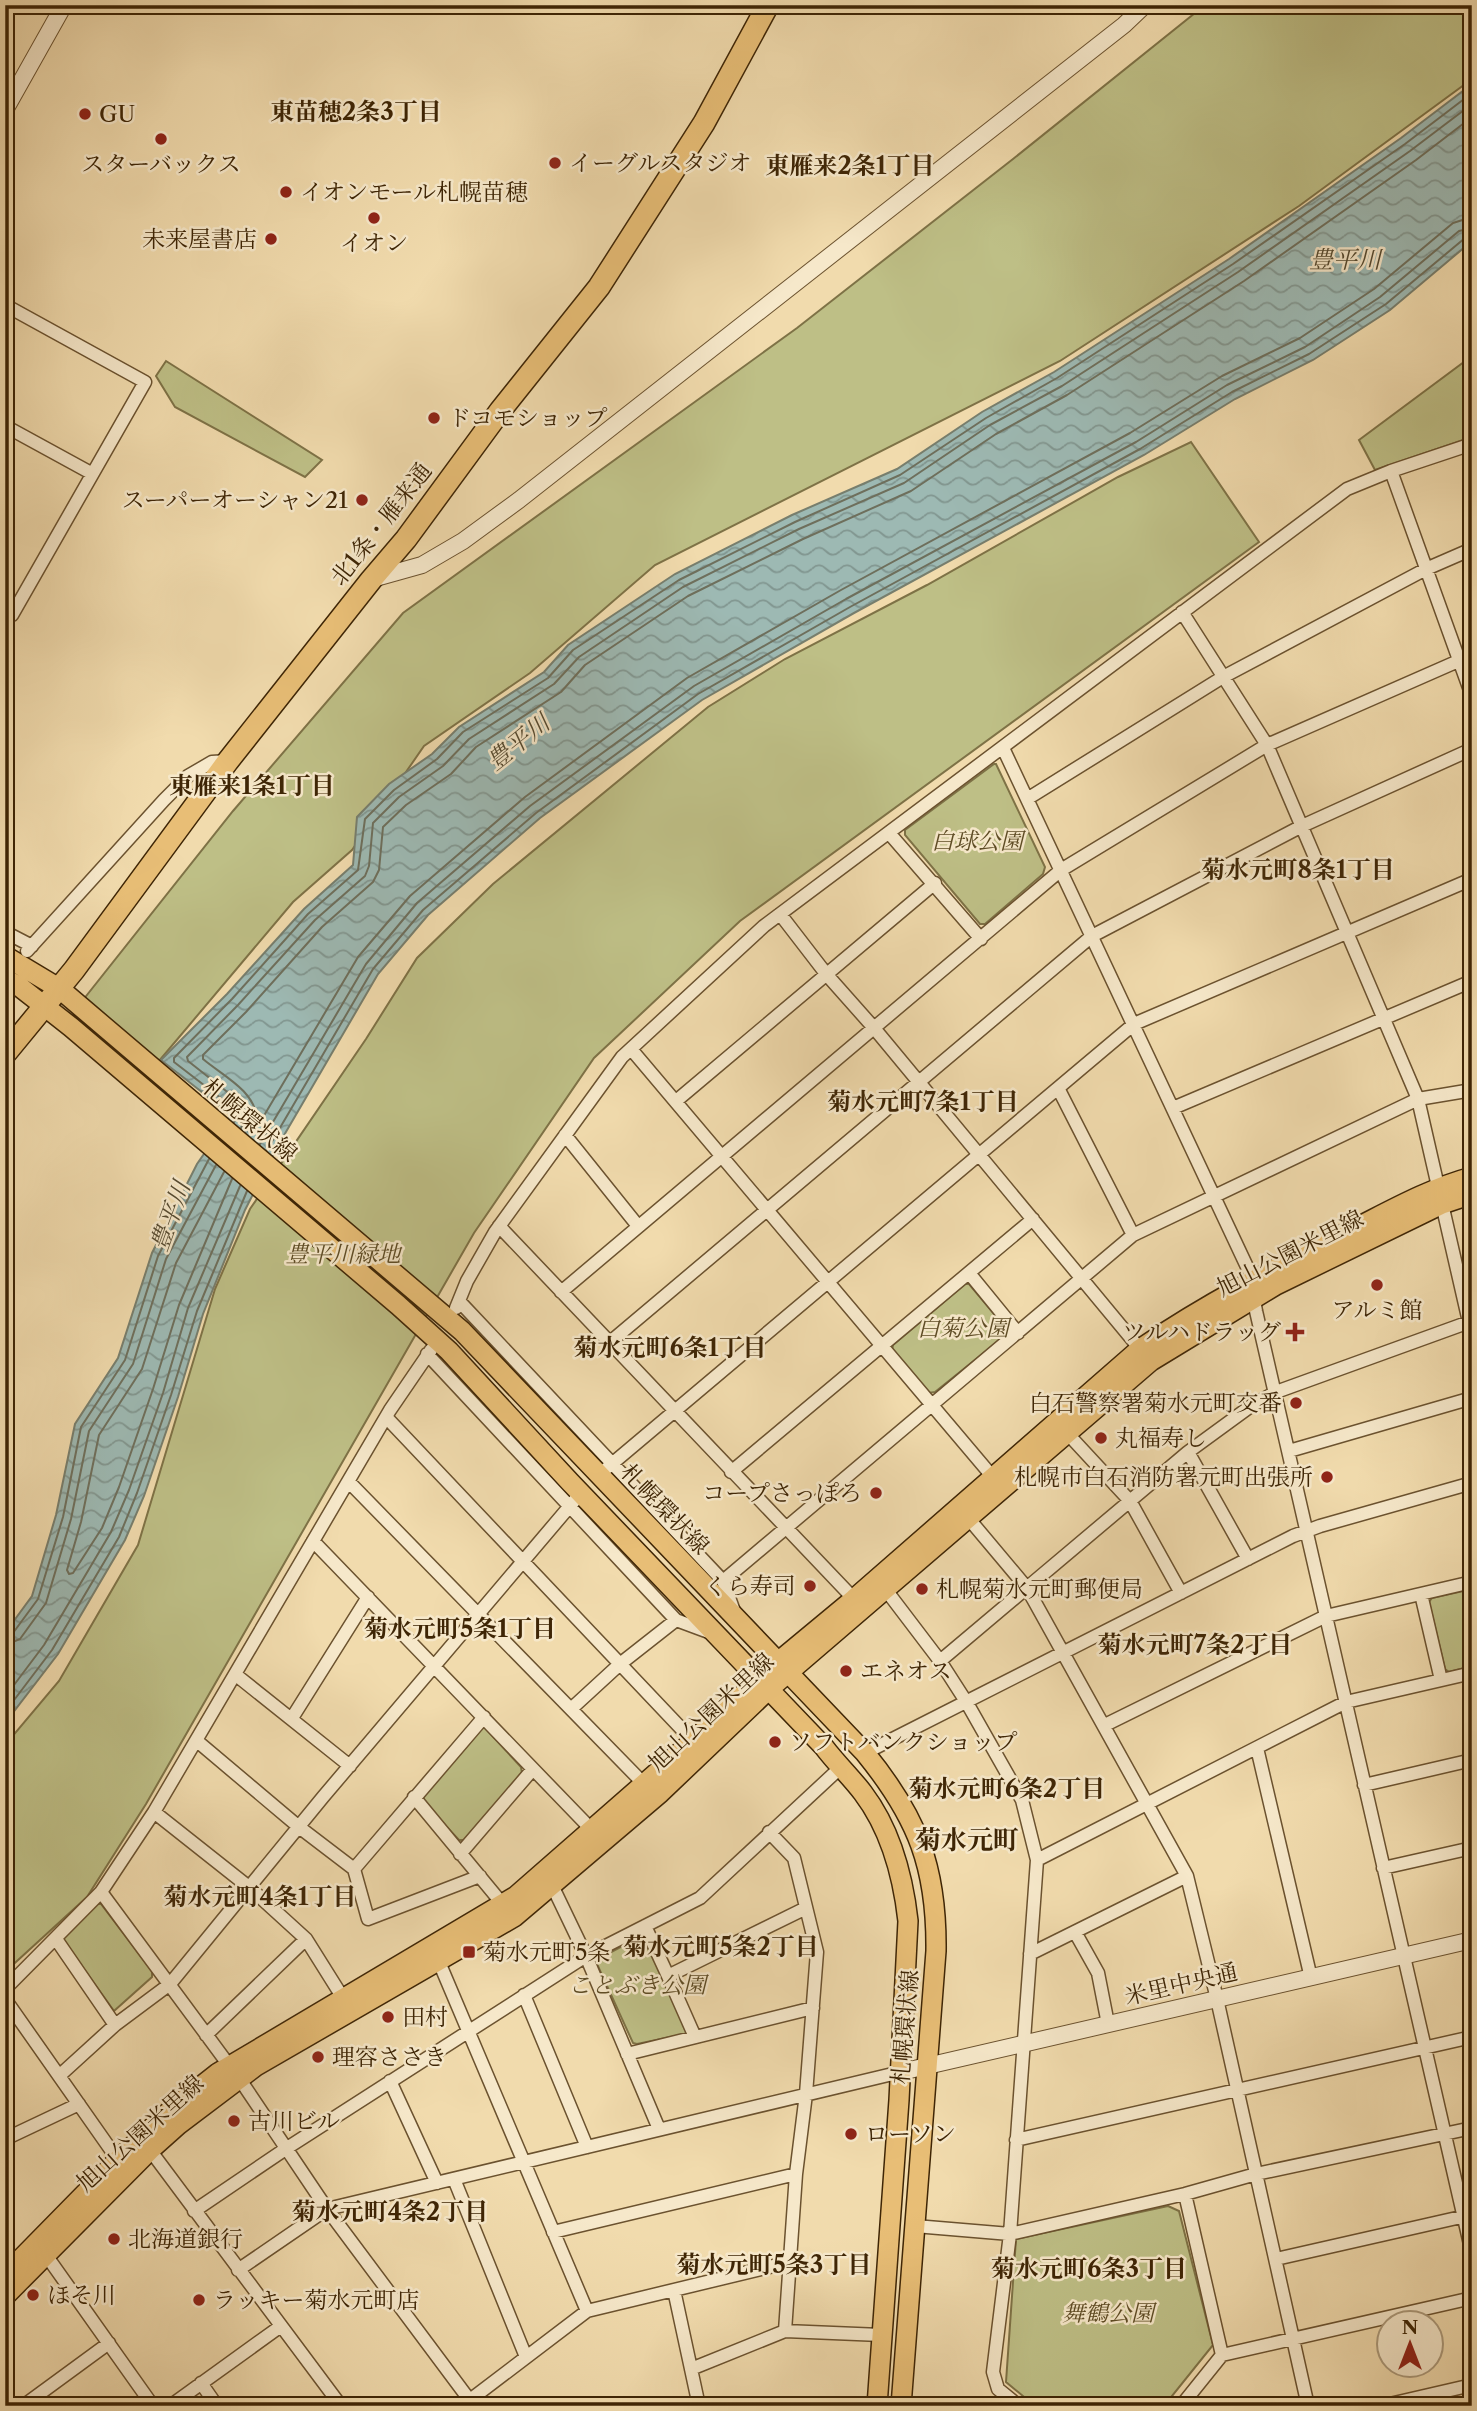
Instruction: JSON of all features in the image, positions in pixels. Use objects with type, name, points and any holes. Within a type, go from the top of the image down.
[{"type":"highway","name":"北1条・雁来通","points":[[5,1054],[60,989],[228,761],[406,539],[500,411],[599,287],[704,123],[768,5]]},
{"type":"main road","name":"札幌環状線","points":[[5,956],[60,989],[462,1331],[865,1753],[890,1783],[906,1810],[922,1849],[930,1875],[936,1917],[936,1951],[901,2406]]},
{"type":"main road","name":"札幌環状線","points":[[5,979],[46,1006],[449,1351],[824,1747],[863,1792],[896,1855],[908,1921],[901,2072],[877,2406]]},
{"type":"main road","name":"旭山公園米里線","points":[[783,1667],[886,1590],[969,1519],[998,1483],[1140,1349],[1188,1317],[1253,1290],[1472,1177]]},
{"type":"main road","name":"旭山公園米里線","points":[[1440,1195],[1472,1194]]},
{"type":"main road","name":"旭山公園米里線","points":[[548,1878],[592,1830],[693,1741],[764,1684],[854,1599],[998,1483],[1067,1433],[1151,1361],[1253,1290]]},
{"type":"main road","name":"旭山公園米里線","points":[[5,2275],[118,2160],[171,2110],[218,2073],[234,2073],[256,2066],[439,1962],[660,1793],[764,1684]]},
{"type":"main road","name":"旭山公園米里線","points":[[5,2296],[150,2150],[234,2073],[249,2053],[343,1998],[509,1911]]},
{"type":"street","points":[[5,110],[64,5]]},
{"type":"street","points":[[371,580],[422,565],[463,541],[1113,34],[1140,6]]},
{"type":"street","points":[[5,305],[145,382],[12,615],[5,611]]},
{"type":"street","points":[[5,426],[91,473]]},
{"type":"street","points":[[738,1622],[723,1581],[609,1466],[458,1304],[467,1281],[499,1226],[622,1057],[764,926],[1347,489],[1472,444]]},
{"type":"street","points":[[1391,471],[1472,696]]},
{"type":"street","points":[[1027,799],[1223,677],[1426,569],[1472,549]]},
{"type":"street","points":[[940,1661],[1188,1452],[1251,1406],[1276,1392],[1471,1326],[1418,1099],[1267,745],[1182,612]]},
{"type":"street","points":[[561,1292],[1061,870],[1267,745],[1472,655]]},
{"type":"street","points":[[1003,748],[1249,1271],[1403,1956],[1445,2134],[1468,2216],[1472,2253]]},
{"type":"street","points":[[609,1343],[1092,936],[1302,826],[1472,749]]},
{"type":"street","points":[[5,932],[29,949],[188,776],[212,762],[228,761]]},
{"type":"street","points":[[889,834],[935,883],[981,939]]},
{"type":"street","points":[[609,1466],[1134,1024],[1472,879]]},
{"type":"street","points":[[676,1101],[935,883]]},
{"type":"street","points":[[780,914],[827,975],[1140,1349]]},
{"type":"street","points":[[1173,1108],[1472,982]]},
{"type":"street","points":[[631,1049],[998,1483]]},
{"type":"street","points":[[1058,1088],[1133,1236]]},
{"type":"street","points":[[723,1581],[1133,1236],[1418,1099],[1472,1090]]},
{"type":"street","points":[[565,1135],[638,1226]]},
{"type":"street","points":[[732,1472],[1033,1219]]},
{"type":"street","points":[[499,1226],[854,1599]]},
{"type":"street","points":[[968,1273],[1017,1333]]},
{"type":"street","points":[[5,1989],[101,1892],[154,1812],[386,1418],[429,1352],[572,1503],[676,1619],[715,1634]]},
{"type":"street","points":[[1289,1451],[1472,1398]]},
{"type":"street","points":[[386,1418],[693,1741]]},
{"type":"street","points":[[1067,1433],[1130,1501],[1181,1593]]},
{"type":"street","points":[[1188,1452],[1248,1559]]},
{"type":"street","points":[[349,1482],[644,1784]]},
{"type":"street","points":[[865,1753],[1307,1530],[1472,1483]]},
{"type":"street","points":[[59,2076],[115,2025],[170,1984],[349,1766],[572,1503]]},
{"type":"street","points":[[969,1519],[1027,1588],[1187,1876],[1308,2406]]},
{"type":"street","points":[[313,1541],[592,1830]]},
{"type":"street","points":[[1105,1725],[1326,1616],[1472,1583]]},
{"type":"street","points":[[886,1590],[940,1661],[1022,1800],[1037,1860],[1010,2234],[993,2372],[998,2389],[1019,2406]]},
{"type":"street","points":[[1421,1594],[1441,1680]]},
{"type":"street","points":[[292,1718],[368,1597]]},
{"type":"street","points":[[571,1709],[620,1664],[676,1619]]},
{"type":"street","points":[[1037,1860],[1346,1702],[1472,1673]]},
{"type":"street","points":[[236,1675],[349,1766]]},
{"type":"street","points":[[354,1869],[484,1717]]},
{"type":"street","points":[[197,1741],[299,1827],[354,1869],[368,1919],[480,1875]]},
{"type":"street","points":[[1257,1748],[1311,1978]]},
{"type":"street","points":[[1364,1785],[1472,1760]]},
{"type":"street","points":[[194,2211],[586,1956],[700,1898],[840,1768]]},
{"type":"street","points":[[460,1854],[533,1769]]},
{"type":"street","points":[[414,1797],[509,1911]]},
{"type":"street","points":[[154,1812],[250,1888],[306,1939],[343,1998]]},
{"type":"street","points":[[769,1832],[794,1858],[817,1952],[806,2094],[796,2174],[786,2331]]},
{"type":"street","points":[[1383,1868],[1472,1848]]},
{"type":"street","points":[[1030,1954],[1187,1876]]},
{"type":"street","points":[[548,1878],[586,1956],[659,2129]]},
{"type":"street","points":[[101,1892],[234,2073],[327,2209],[472,2403],[526,2357],[587,2311],[790,2262]]},
{"type":"street","points":[[668,1976],[806,1908]]},
{"type":"street","points":[[645,1926],[695,2037]]},
{"type":"street","points":[[1075,1932],[1098,1973],[1108,2024]]},
{"type":"street","points":[[206,2035],[306,1939]]},
{"type":"street","points":[[56,1940],[115,2025]]},
{"type":"street","name":"米里中央通","points":[[901,2072],[1472,1940]]},
{"type":"street","points":[[439,1962],[587,2311]]},
{"type":"street","points":[[524,1995],[587,2147]]},
{"type":"street","points":[[5,1999],[118,2160]]},
{"type":"street","points":[[627,2054],[813,2008]]},
{"type":"street","points":[[1016,2140],[1472,2037]]},
{"type":"street","points":[[238,2270],[327,2209],[901,2072]]},
{"type":"street","points":[[390,2081],[437,2183]]},
{"type":"street","points":[[5,2139],[79,2104]]},
{"type":"street","points":[[915,2226],[1010,2234],[1185,2194],[1256,2174],[1472,2128]]},
{"type":"street","points":[[150,2150],[341,2406]]},
{"type":"street","points":[[553,2232],[796,2174]]},
{"type":"street","points":[[453,2179],[526,2357]]},
{"type":"street","points":[[1185,2194],[1222,2355]]},
{"type":"street","points":[[1276,2259],[1468,2216]]},
{"type":"street","points":[[46,2255],[153,2406]]},
{"type":"street","points":[[674,2290],[699,2406]]},
{"type":"street","points":[[1181,2406],[1222,2355],[1472,2298]]},
{"type":"street","points":[[170,2406],[281,2326]]},
{"type":"street","points":[[691,2369],[786,2331],[881,2335]]},
{"type":"street","points":[[23,2406],[109,2343]]},
{"type":"street","points":[[201,2384],[217,2406]]},
{"type":"street","points":[[1381,2406],[1410,2403],[1472,2385]]},
{"type":"green space","points":[[1205,5],[1472,5],[1472,79],[1299,206],[1060,361],[655,565],[530,673],[424,746],[352,850],[293,902],[159,1061],[83,1000],[233,811],[403,613],[797,328]]},
{"type":"green space","points":[[1472,356],[1472,437],[1375,470],[1359,440]]},
{"type":"green space","points":[[166,361],[322,460],[305,477],[175,407],[156,376]]},
{"type":"green space","name":"豊平川緑地","points":[[1191,442],[1259,542],[740,921],[594,1058],[474,1233],[146,1804],[87,1897],[5,1972],[5,1745],[59,1681],[138,1545],[215,1289],[250,1209],[366,1039],[417,958],[493,884],[708,707],[785,659],[927,585],[1118,477]]},
{"type":"green space","name":"白球公園","points":[[994,764],[1045,867],[1043,874],[985,924],[980,924],[905,835],[905,830]]},
{"type":"green space","name":"白菊公園","points":[[965,1284],[969,1284],[1006,1328],[1006,1335],[935,1392],[928,1393],[892,1350],[893,1345]]},
{"type":"green space","points":[[1472,1589],[1472,1666],[1449,1672],[1445,1669],[1429,1602],[1432,1598]]},
{"type":"green space","points":[[480,1728],[485,1728],[521,1767],[522,1773],[464,1840],[459,1840],[424,1803],[424,1796]]},
{"type":"green space","points":[[97,1904],[101,1904],[152,1971],[152,1977],[114,2011],[61,1937]]},
{"type":"green space","name":"ことぶき公園","points":[[643,1935],[688,2029],[685,2034],[637,2044],[633,2043],[597,1964],[598,1959]]},
{"type":"green space","name":"舞鶴公園","points":[[1168,2206],[1179,2211],[1213,2345],[1164,2406],[1035,2406],[1006,2382],[1016,2239]]},
{"type":"water","name":"豊平川","points":[[1472,84],[1472,241],[1390,310],[1313,360],[1235,399],[1144,455],[854,613],[702,700],[540,818],[428,915],[378,974],[276,1149],[245,1210],[203,1314],[144,1496],[125,1540],[58,1654],[5,1723],[5,1633],[32,1596],[56,1515],[75,1424],[118,1358],[152,1253],[197,1164],[231,1115],[161,1060],[227,994],[304,909],[353,865],[357,817],[389,784],[432,754],[459,727],[544,672],[568,645],[675,574],[792,515],[897,469],[982,412],[1054,372],[1229,259],[1401,138]]},
{"type":"place","name":"GU","points":[[85,114]]},
{"type":"place","name":"スターバックス","points":[[161,139]]},
{"type":"place","name":"イーグルスタジオ","points":[[555,163]]},
{"type":"place","name":"イオンモール札幌苗穂","points":[[286,192]]},
{"type":"place","name":"イオン","points":[[374,218]]},
{"type":"place","name":"未来屋書店","points":[[271,239]]},
{"type":"place","name":"ドコモショップ","points":[[434,418]]},
{"type":"place","name":"スーパーオーシャン21","points":[[362,500]]},
{"type":"place","name":"アルミ館","points":[[1377,1285]]},
{"type":"place","name":"ツルハドラッグ","points":[[1295,1332]]},
{"type":"place","name":"白石警察署菊水元町交番","points":[[1296,1403]]},
{"type":"place","name":"丸福寿し","points":[[1101,1438]]},
{"type":"place","name":"札幌市白石消防署元町出張所","points":[[1327,1477]]},
{"type":"place","name":"コープさっぽろ","points":[[876,1493]]},
{"type":"place","name":"くら寿司","points":[[810,1586]]},
{"type":"place","name":"札幌菊水元町郵便局","points":[[922,1589]]},
{"type":"place","name":"エネオス","points":[[846,1671]]},
{"type":"place","name":"ソフトバンクショップ","points":[[775,1742]]},
{"type":"place","name":"菊水元町5条","points":[[469,1952]]},
{"type":"place","name":"田村","points":[[388,2017]]},
{"type":"place","name":"理容ささき","points":[[318,2057]]},
{"type":"place","name":"古川ビル","points":[[234,2121]]},
{"type":"place","name":"ローソン","points":[[851,2134]]},
{"type":"place","name":"北海道銀行","points":[[114,2239]]},
{"type":"place","name":"ほそ川","points":[[33,2295]]},
{"type":"place","name":"ラッキー菊水元町店","points":[[199,2300]]},
{"type":"district","name":"東苗穂2条3丁目","points":[[356,111]]},
{"type":"district","name":"東雁来2条1丁目","points":[[850,165]]},
{"type":"district","name":"東雁来1条1丁目","points":[[252,785]]},
{"type":"district","name":"菊水元町8条1丁目","points":[[1298,869]]},
{"type":"district","name":"菊水元町7条1丁目","points":[[923,1101]]},
{"type":"district","name":"菊水元町6条1丁目","points":[[670,1347]]},
{"type":"district","name":"菊水元町5条1丁目","points":[[460,1628]]},
{"type":"district","name":"菊水元町7条2丁目","points":[[1195,1644]]},
{"type":"district","name":"菊水元町6条2丁目","points":[[1007,1788]]},
{"type":"district","name":"菊水元町","points":[[967,1840]]},
{"type":"district","name":"菊水元町4条1丁目","points":[[260,1896]]},
{"type":"district","name":"菊水元町5条2丁目","points":[[721,1946]]},
{"type":"district","name":"菊水元町4条2丁目","points":[[390,2211]]},
{"type":"district","name":"菊水元町5条3丁目","points":[[774,2264]]},
{"type":"district","name":"菊水元町6条3丁目","points":[[1089,2268]]}]
